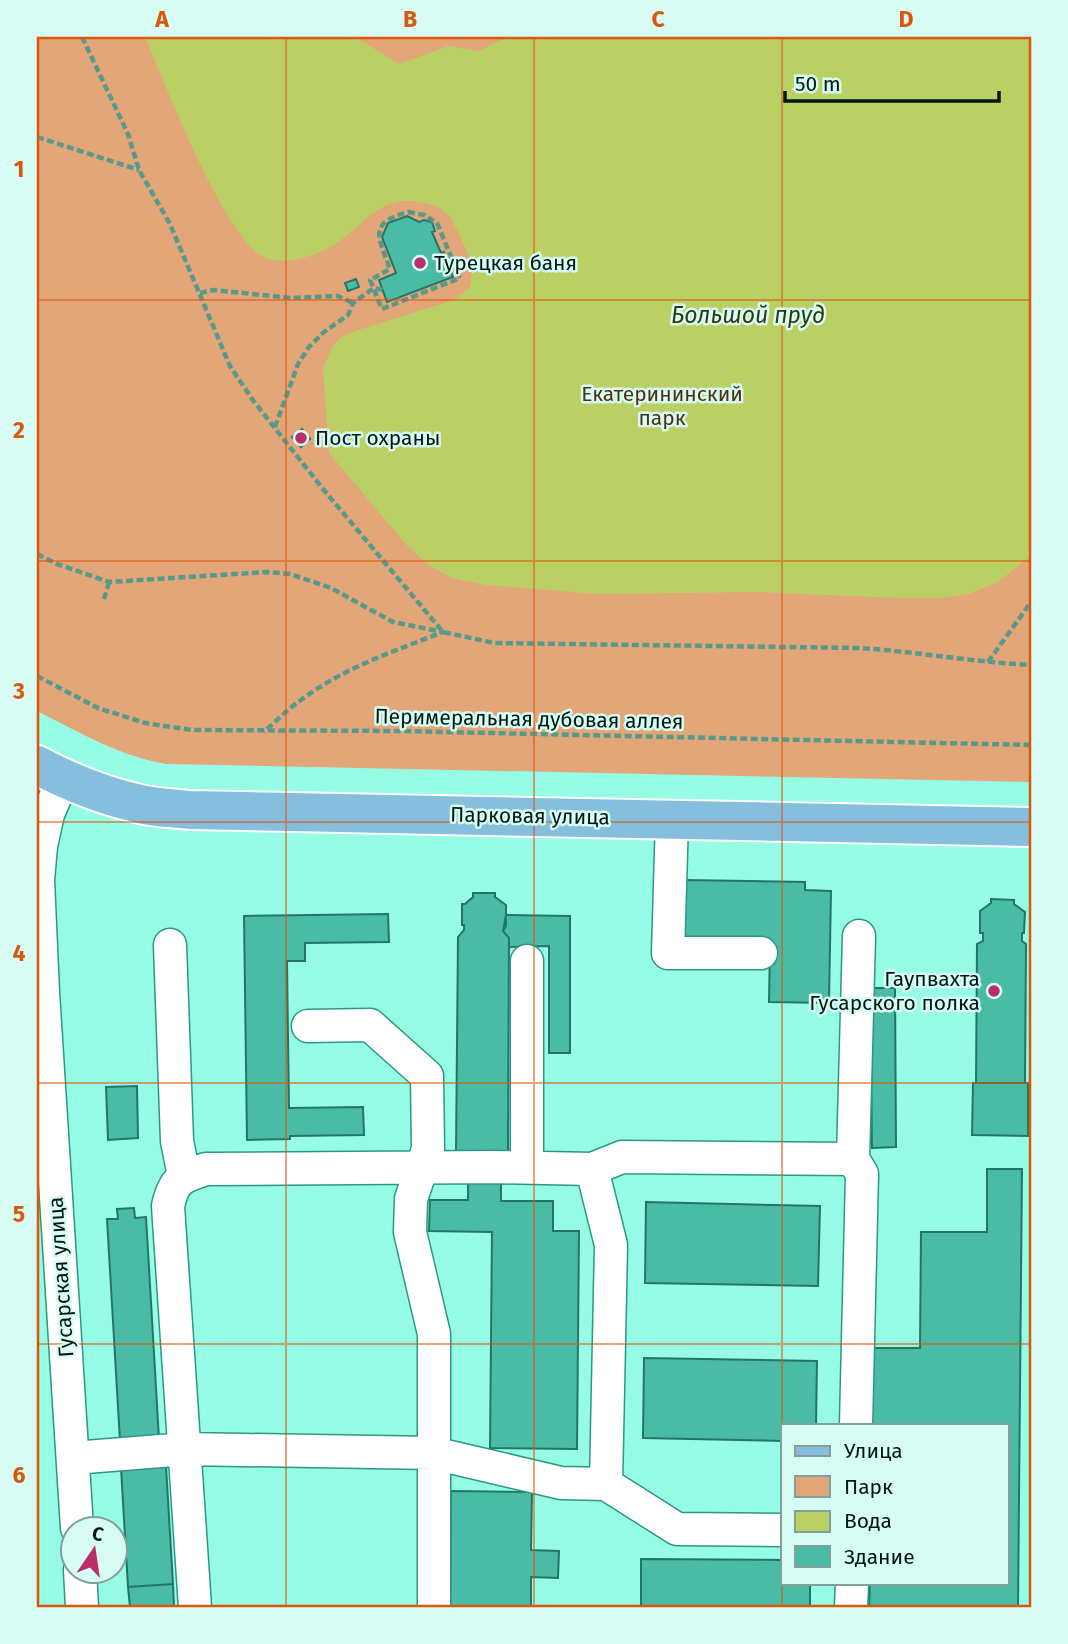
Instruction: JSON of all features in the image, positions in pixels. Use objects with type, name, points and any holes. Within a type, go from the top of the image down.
[{"type":"main road","name":"Парковая улица","points":[[50,772],[142,805],[189,810],[1031,827]]},
{"type":"street","name":"Гусарская улица","points":[[50,772],[48,814],[41,846],[38,880],[40,992],[76,1514]]},
{"type":"street","points":[[672,819],[668,953],[761,953]]},
{"type":"street","points":[[856,1424],[862,1174],[853,1159],[859,936]]},
{"type":"street","points":[[170,945],[177,1141],[184,1176]]},
{"type":"street","points":[[527,961],[527,1167]]},
{"type":"street","points":[[308,1026],[370,1025],[427,1076],[428,1149],[411,1199],[410,1232],[435,1334],[434,1607]]},
{"type":"street","points":[[195,1607],[168,1206],[172,1187],[184,1176],[206,1169],[592,1169],[622,1157],[853,1159]]},
{"type":"street","points":[[592,1169],[611,1245],[607,1484]]},
{"type":"street","points":[[73,1458],[186,1449],[433,1453],[561,1483],[607,1484],[677,1529],[781,1530]]},
{"type":"street","points":[[81,1584],[82,1607]]},
{"type":"street","points":[[851,1607],[852,1584]]},
{"type":"path","points":[[82,37],[128,134],[139,170],[170,224],[230,366],[252,399],[323,489],[443,632]]},
{"type":"path","points":[[37,137],[139,170]]},
{"type":"path","points":[[408,212],[424,215],[437,223],[460,278],[382,309],[374,288],[370,279],[390,268],[379,239],[384,222],[390,217],[408,212]]},
{"type":"path","points":[[275,427],[303,355],[324,332],[348,316],[353,303],[374,288],[383,290]]},
{"type":"path","points":[[200,293],[214,290],[291,298],[338,296],[353,303]]},
{"type":"path","points":[[37,554],[109,582],[267,572],[290,575],[331,588],[393,622],[494,643],[861,648],[1031,665]]},
{"type":"path","points":[[104,599],[109,582]]},
{"type":"path","points":[[988,662],[1031,602]]},
{"type":"path","points":[[264,732],[301,699],[331,681],[382,656],[443,632]]},
{"type":"path","name":"Перимеральная дубовая аллея","points":[[37,677],[98,708],[145,723],[192,730],[401,731],[1031,745]]},
{"type":"green space","name":"Екатерининский парк","points":[[37,37],[1031,37],[1031,782],[166,764],[116,749],[37,711]]},
{"type":"water","name":"Большой пруд","points":[[145,37],[355,37],[399,64],[449,46],[479,51],[508,37],[1031,37],[1031,555],[998,582],[971,593],[942,598],[759,592],[597,594],[486,585],[452,578],[429,565],[409,548],[329,453],[323,369],[331,349],[340,338],[454,300],[470,287],[472,272],[469,259],[455,226],[446,212],[437,207],[410,201],[397,202],[376,211],[337,243],[318,253],[290,260],[266,258],[250,246],[215,193]]},
{"type":"building","name":"Турецкая баня","points":[[407,216],[419,222],[432,222],[435,231],[432,232],[441,253],[444,252],[453,277],[387,302],[379,280],[396,273],[382,237],[388,223]]},
{"type":"building","points":[[356,279],[359,287],[348,291],[345,283]]},
{"type":"building","name":"Пост охраны","points":[[302,429],[310,439],[301,447],[292,437]]},
{"type":"building","points":[[683,880],[805,882],[805,890],[831,891],[829,1003],[769,1002],[770,945],[682,944]]},
{"type":"building","points":[[473,893],[495,893],[495,897],[506,905],[506,926],[503,931],[509,938],[508,1153],[456,1152],[458,937],[464,930],[462,904],[473,897]]},
{"type":"building","points":[[991,899],[1014,900],[1014,904],[1025,912],[1022,941],[1026,944],[1025,1083],[976,1083],[977,944],[983,941],[983,933],[980,933],[980,911],[991,903]]},
{"type":"building","points":[[388,914],[389,942],[305,943],[305,961],[287,961],[289,1108],[363,1107],[364,1135],[290,1136],[290,1139],[247,1140],[244,916]]},
{"type":"building","points":[[506,915],[570,916],[570,1053],[549,1053],[549,946],[509,947],[509,938],[503,931]]},
{"type":"building","points":[[870,988],[895,988],[896,1147],[872,1148]]},
{"type":"building","points":[[973,1083],[1028,1083],[1028,1136],[972,1135]]},
{"type":"building","points":[[137,1086],[138,1138],[108,1140],[106,1087]]},
{"type":"building","points":[[987,1169],[1022,1169],[1018,1607],[869,1607],[870,1584],[1009,1584],[1009,1424],[871,1424],[872,1348],[920,1348],[921,1232],[987,1232]]},
{"type":"building","points":[[468,1179],[501,1180],[501,1201],[553,1201],[553,1231],[579,1231],[577,1449],[490,1448],[492,1232],[429,1231],[430,1200],[468,1200]]},
{"type":"building","points":[[646,1202],[820,1206],[818,1286],[645,1283]]},
{"type":"building","points":[[134,1208],[135,1218],[146,1217],[159,1439],[120,1441],[107,1219],[118,1219],[117,1209]]},
{"type":"building","points":[[644,1358],[817,1361],[816,1424],[781,1424],[781,1441],[643,1438]]},
{"type":"building","points":[[166,1466],[173,1584],[128,1587],[130,1514],[124,1514],[121,1468]]},
{"type":"building","points":[[451,1491],[532,1492],[531,1550],[559,1551],[558,1578],[531,1577],[531,1607],[450,1607]]},
{"type":"building","points":[[641,1559],[781,1560],[781,1584],[810,1584],[810,1607],[641,1607]]},
{"type":"building","points":[[173,1584],[174,1607],[130,1607],[128,1587]]},
{"type":"place","name":"Турецкая баня","points":[[420,263]]},
{"type":"place","name":"Пост охраны","points":[[301,438]]},
{"type":"place","name":"Гаупвахта Гусарского полка","points":[[994,991]]}]
